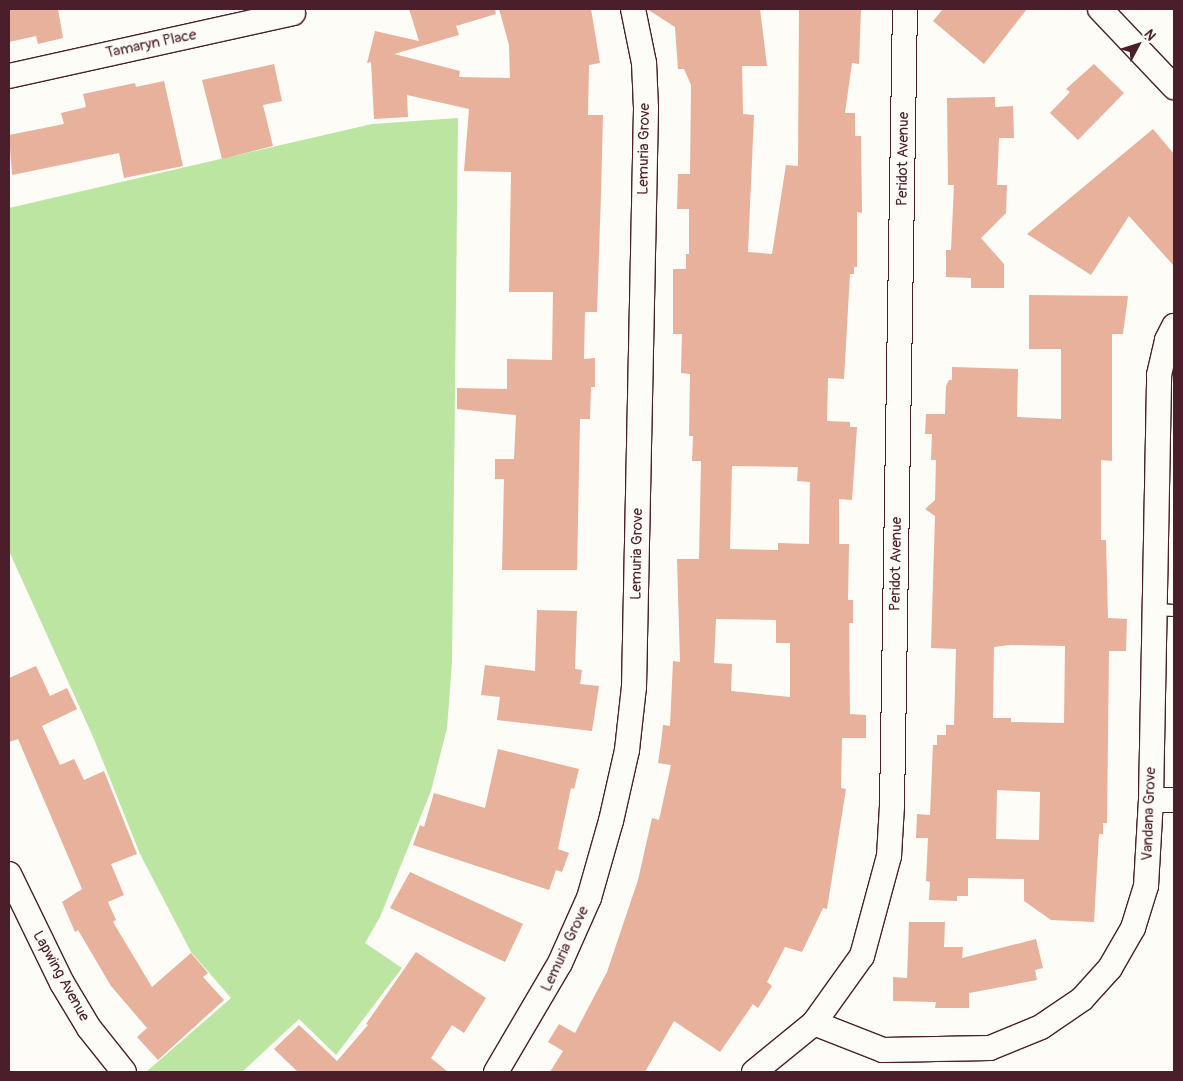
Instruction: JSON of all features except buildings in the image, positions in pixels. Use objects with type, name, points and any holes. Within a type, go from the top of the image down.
[{"type":"street","name":"Lemuria Grove","points":[[496,1072],[560,962],[589,898],[611,821],[627,750],[634,687],[646,108],[644,62],[633,9]]},
{"type":"street","name":"Peridot Avenue","points":[[754,1072],[814,1023],[862,956],[889,856],[892,806],[905,9]]},
{"type":"street","points":[[1100,9],[1174,87]]},
{"type":"street","name":"Tamaryn Place","points":[[9,76],[293,13]]},
{"type":"street","name":"Vandana Grove","points":[[814,1023],[883,1050],[990,1048],[1041,1027],[1082,999],[1110,968],[1133,928],[1146,886],[1164,610],[1158,375],[1167,340],[1174,326]]},
{"type":"street","points":[[1151,800],[1174,800]]},
{"type":"street","name":"Lapwing Avenue","points":[[9,874],[62,983],[89,1028],[124,1072]]},
{"type":"green space","points":[[458,118],[452,662],[447,728],[431,791],[380,917],[365,943],[402,968],[336,1055],[299,1019],[242,1072],[146,1072],[231,998],[191,952],[140,854],[94,739],[9,551],[9,208],[372,124]]}]
